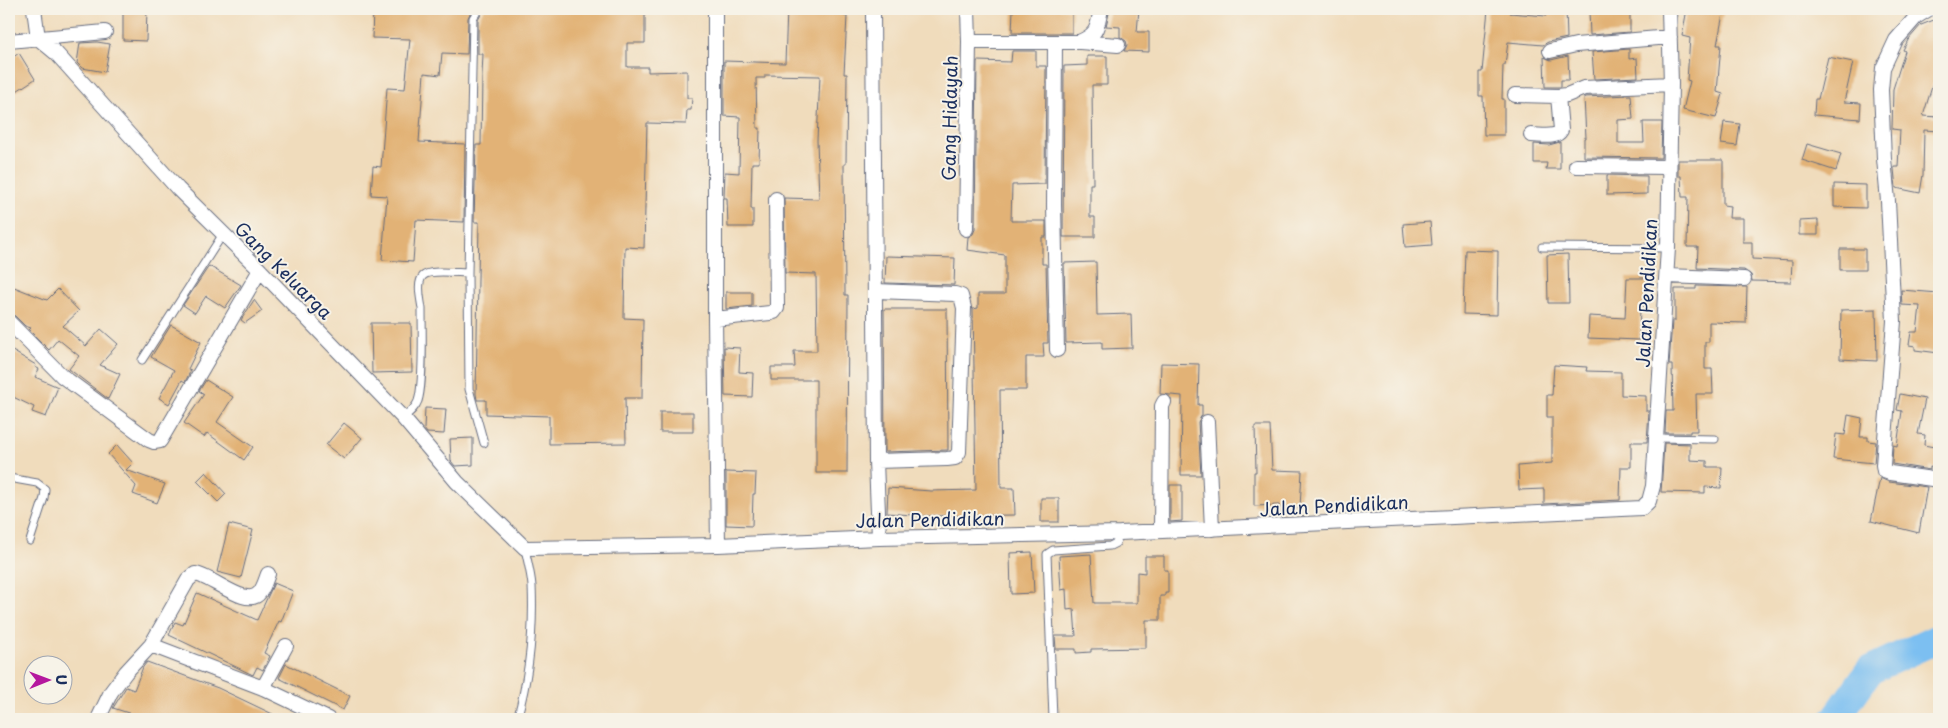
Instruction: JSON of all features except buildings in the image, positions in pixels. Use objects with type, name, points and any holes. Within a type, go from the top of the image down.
[{"type":"street","points":[[34,9],[38,38]]},
{"type":"street","name":"Gang Hidayah","points":[[966,229],[968,9]]},
{"type":"street","points":[[1079,42],[1092,36],[1098,26],[1101,9]]},
{"type":"street","name":"Jalan Pendidikan","points":[[525,548],[718,545],[879,538],[1120,533],[1642,508],[1649,501],[1653,486],[1668,248],[1672,84],[1669,9]]},
{"type":"street","points":[[1929,9],[1916,17],[1896,40],[1883,68],[1881,90],[1894,321],[1883,465],[1884,471],[1890,473],[1939,480]]},
{"type":"street","points":[[715,10],[714,319],[718,545]]},
{"type":"street","points":[[873,10],[876,461],[879,538]]},
{"type":"street","points":[[9,41],[105,32]]},
{"type":"street","points":[[1550,50],[1576,45],[1670,37]]},
{"type":"street","name":"Gang Keluarga","points":[[38,38],[56,53],[178,189],[260,270],[403,418],[457,482],[525,548]]},
{"type":"street","points":[[969,42],[1079,42],[1118,45]]},
{"type":"street","points":[[1055,42],[1054,205],[1057,350]]},
{"type":"street","points":[[1515,95],[1558,96],[1567,95],[1584,88],[1672,84]]},
{"type":"street","points":[[1531,135],[1555,136],[1562,130],[1558,96]]},
{"type":"street","points":[[1576,166],[1669,167]]},
{"type":"street","points":[[714,319],[770,313],[774,312],[777,308],[776,199]]},
{"type":"street","points":[[9,322],[62,376],[154,442],[160,441],[260,270]]},
{"type":"street","points":[[1666,276],[1744,279]]},
{"type":"street","points":[[876,291],[955,294],[961,296],[964,308],[959,452],[955,458],[947,459],[876,461]]},
{"type":"street","points":[[1161,531],[1162,406],[1164,402]]},
{"type":"street","points":[[1207,422],[1212,529]]},
{"type":"street","points":[[98,719],[111,692],[126,672],[151,645],[188,580],[196,574],[203,575],[243,598],[252,598],[260,594],[268,574]]},
{"type":"street","points":[[151,645],[263,688],[328,719]]},
{"type":"street","points":[[263,688],[286,646]]},
{"type":"lane","points":[[479,9],[473,18],[468,273],[469,389],[484,443]]},
{"type":"lane","points":[[142,360],[222,234]]},
{"type":"lane","points":[[1542,247],[1668,248]]},
{"type":"lane","points":[[403,418],[413,410],[418,401],[421,385],[422,310],[420,283],[423,275],[430,272],[468,273]]},
{"type":"lane","points":[[1656,438],[1715,439]]},
{"type":"lane","points":[[9,478],[38,483],[45,489],[44,498],[30,541]]},
{"type":"lane","points":[[1052,719],[1047,554],[1052,550],[1110,546],[1116,544],[1120,533]]},
{"type":"lane","points":[[517,719],[528,670],[532,633],[532,584],[525,548]]},
{"type":"waterway","points":[[1835,719],[1870,670],[1939,638]]}]
